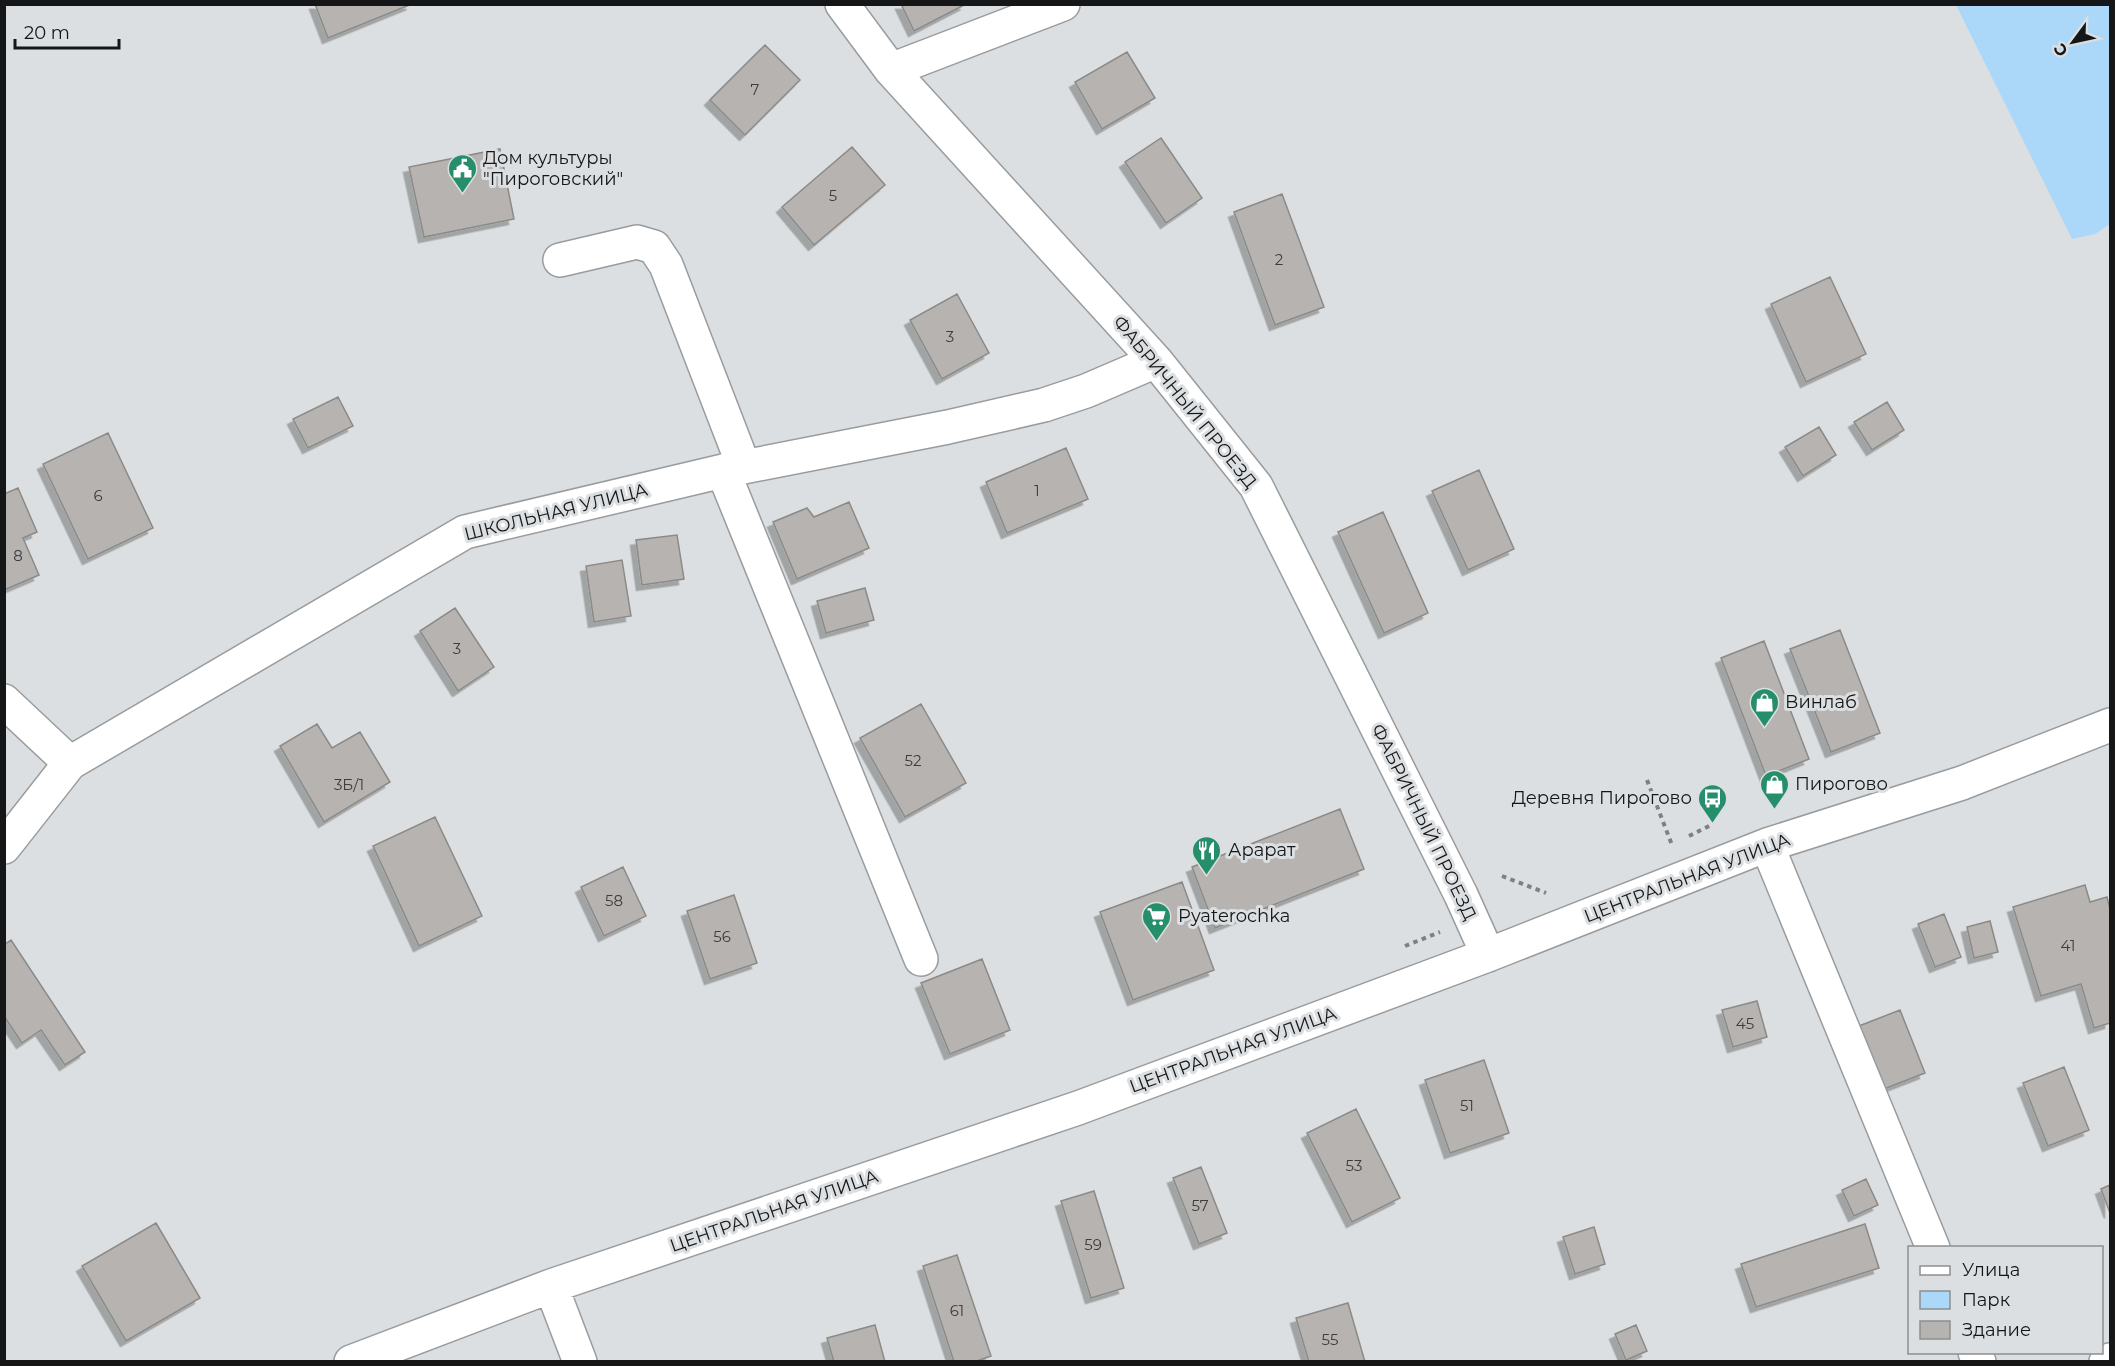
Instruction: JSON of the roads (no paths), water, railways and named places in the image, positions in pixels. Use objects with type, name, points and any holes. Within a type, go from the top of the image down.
[{"type":"street","name":"ФАБРИЧНЫЙ ПРОЕЗД","points":[[842,4],[891,70],[1156,361],[1256,486],[1461,895],[1488,955]]},
{"type":"street","points":[[891,70],[1063,4]]},
{"type":"street","points":[[560,260],[637,242],[654,247],[666,265],[734,469],[921,959]]},
{"type":"street","name":"ШКОЛЬНАЯ УЛИЦА","points":[[4,847],[70,763],[465,532],[734,469],[948,427],[1044,405],[1086,391],[1156,361]]},
{"type":"street","points":[[4,701],[70,763]]},
{"type":"street","name":"ЦЕНТРАЛЬНАЯ УЛИЦА","points":[[351,1362],[551,1286],[1078,1108],[1488,955],[1767,845],[1962,783],[2110,725]]},
{"type":"street","points":[[1767,845],[1932,1246]]},
{"type":"street","points":[[551,1286],[579,1362]]},
{"type":"street","points":[[2106,1362],[2110,1360]]},
{"type":"place","name":"Дом культуры \"Пироговский\"","points":[[462,194]]},
{"type":"place","name":"Винлаб","points":[[1764,728]]},
{"type":"place","name":"Пирогово","points":[[1774,810]]},
{"type":"place","name":"Деревня Пирогово","points":[[1713,824]]},
{"type":"place","name":"Арарат","points":[[1207,876]]},
{"type":"place","name":"Pyaterochka","points":[[1157,942]]}]
